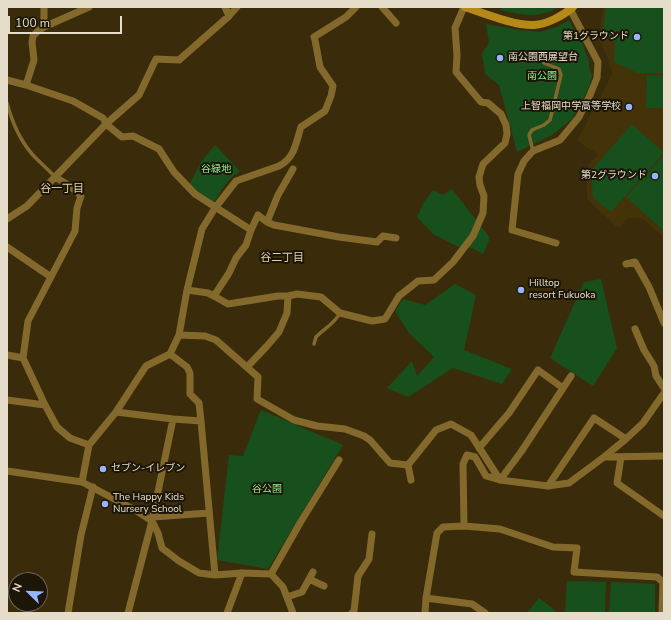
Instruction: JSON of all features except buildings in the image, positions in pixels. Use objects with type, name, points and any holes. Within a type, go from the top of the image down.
[{"type":"street","points":[[44,7],[44,28]]},
{"type":"street","points":[[26,85],[34,60],[32,42],[33,36],[38,31],[89,7]]},
{"type":"street","points":[[225,7],[229,16]]},
{"type":"street","points":[[7,219],[27,206],[106,124],[139,95],[156,59],[179,60],[229,16],[237,7]]},
{"type":"street","points":[[82,482],[89,445],[116,412],[146,366],[170,354],[179,335],[187,290],[202,229],[215,208],[236,181],[285,163],[294,150],[301,127],[325,111],[333,86],[320,67],[314,37],[346,17],[356,7]]},
{"type":"street","points":[[382,7],[396,23]]},
{"type":"street","points":[[187,290],[208,293],[228,304],[297,294],[322,297],[340,313],[372,321],[385,319],[399,296],[418,281],[434,280],[453,262],[473,236],[482,213],[484,196],[479,177],[483,164],[505,143],[507,134],[506,125],[501,114],[488,103],[482,102],[456,72],[457,55],[455,28],[465,7],[520,24],[534,25],[556,19],[572,8],[598,62],[597,78],[579,117],[560,140],[534,151],[524,161],[518,174],[512,230],[556,244]]},
{"type":"street","points":[[7,80],[73,101],[103,118],[106,124],[122,137],[133,136],[159,149],[178,177],[195,194],[251,230]]},
{"type":"street","points":[[267,222],[278,195],[293,169]]},
{"type":"street","points":[[55,177],[70,186],[81,196],[77,208],[75,231],[28,321],[23,358],[45,405],[57,426],[70,438],[89,445]]},
{"type":"street","points":[[214,296],[229,273],[236,258],[246,245],[258,215],[274,225],[339,237],[377,242],[383,236],[396,238]]},
{"type":"street","points":[[7,247],[51,277]]},
{"type":"street","points":[[626,264],[635,262],[649,287],[664,323]]},
{"type":"street","points":[[247,367],[279,332],[287,313],[288,296]]},
{"type":"street","points":[[635,328],[644,350],[654,366],[656,376],[664,388]]},
{"type":"street","points":[[179,335],[205,336],[216,340],[258,377],[257,399],[294,420],[317,426],[345,429],[364,436],[370,440],[390,462],[408,465]]},
{"type":"street","points":[[170,354],[187,367],[190,373],[190,394],[199,403],[215,575]]},
{"type":"street","points":[[7,355],[23,358]]},
{"type":"street","points":[[479,448],[509,413],[538,370],[563,388]]},
{"type":"street","points":[[500,480],[571,376]]},
{"type":"street","points":[[464,526],[463,464],[467,455],[474,457],[486,476],[500,480],[548,486],[568,483],[626,439],[643,423],[664,393]]},
{"type":"street","points":[[7,400],[45,405]]},
{"type":"street","points":[[116,412],[201,421]]},
{"type":"street","points":[[548,486],[594,418],[626,439]]},
{"type":"street","points":[[128,613],[152,519],[173,419]]},
{"type":"street","points":[[408,465],[436,430],[451,424],[471,435],[500,480]]},
{"type":"street","points":[[604,457],[664,456]]},
{"type":"street","points":[[621,457],[617,483],[664,516]]},
{"type":"street","points":[[271,574],[300,523],[339,460]]},
{"type":"street","points":[[408,465],[412,480]]},
{"type":"street","points":[[7,471],[82,482],[152,519],[209,513]]},
{"type":"street","points":[[68,613],[81,535],[93,487]]},
{"type":"street","points":[[152,519],[162,548],[179,561],[199,573],[215,575],[242,573],[271,574],[283,586],[293,613]]},
{"type":"street","points":[[425,613],[426,598],[437,533],[442,527],[464,526],[500,528],[553,547],[577,548],[574,572],[657,577],[663,582],[662,613]]},
{"type":"street","points":[[352,613],[354,610],[358,576],[369,559],[372,534]]},
{"type":"street","points":[[287,597],[302,592],[313,572]]},
{"type":"street","points":[[227,613],[242,573]]},
{"type":"street","points":[[309,579],[324,586]]},
{"type":"street","points":[[426,598],[472,604],[485,613]]},
{"type":"lane","points":[[534,151],[529,135],[532,130],[544,125],[550,120],[561,76],[559,69],[544,63]]},
{"type":"lane","points":[[7,103],[11,116],[21,137],[32,154],[55,177]]},
{"type":"lane","points":[[314,344],[316,337],[331,324],[340,313]]},
{"type":"shaded area","name":"上智福岡中学高等学校","points":[[603,7],[664,7],[664,237],[642,218],[629,218],[618,228],[587,199],[586,168],[598,154],[577,141],[612,74],[608,58],[599,39]]},
{"type":"green space","points":[[503,7],[559,7],[552,11],[537,15],[530,15],[500,10]]},
{"type":"green space","name":"第1グラウンド","points":[[606,7],[664,7],[664,73],[637,73],[614,62],[615,43],[603,30]]},
{"type":"green space","name":"南公園","points":[[569,20],[580,42],[583,43],[589,61],[592,76],[588,90],[572,119],[552,135],[517,152],[499,85],[485,74],[482,54],[489,42],[486,24],[540,32],[557,27]]},
{"type":"green space","points":[[647,76],[664,76],[664,108],[646,108]]},
{"type":"green space","points":[[632,124],[664,153],[611,212],[593,198],[591,171]]},
{"type":"green space","name":"谷緑地","points":[[215,145],[240,171],[228,181],[214,203],[195,191],[189,185],[201,162]]},
{"type":"green space","name":"第2グラウンド","points":[[664,155],[664,231],[626,197]]},
{"type":"green space","points":[[452,189],[490,238],[483,254],[472,248],[459,247],[433,234],[417,217],[424,202],[433,190],[443,195]]},
{"type":"green space","points":[[601,279],[617,348],[593,386],[550,358],[584,282]]},
{"type":"green space","points":[[455,284],[476,295],[464,350],[512,369],[502,384],[453,368],[408,397],[387,388],[412,361],[417,376],[434,357],[409,333],[395,311],[403,299],[425,305]]},
{"type":"green space","name":"谷公園","points":[[261,410],[343,445],[268,569],[217,560],[229,455],[243,456]]},
{"type":"green space","points":[[567,581],[606,582],[605,613],[565,613]]},
{"type":"green space","points":[[611,582],[655,584],[655,613],[609,613]]},
{"type":"green space","points":[[539,598],[556,611],[554,613],[527,613]]},
{"type":"place","name":"第1グラウンド","points":[[637,37]]},
{"type":"place","name":"南公園西展望台","points":[[500,58]]},
{"type":"place","name":"上智福岡中学高等学校","points":[[629,107]]},
{"type":"place","name":"第2グラウンド","points":[[655,176]]},
{"type":"place","name":"Hilltop resort Fukuoka","points":[[521,290]]},
{"type":"place","name":"セブン-イレブン","points":[[103,469]]},
{"type":"place","name":"The Happy Kids Nursery School","points":[[105,504]]},
{"type":"district","name":"谷一丁目","points":[[62,189]]},
{"type":"district","name":"谷二丁目","points":[[282,258]]}]
